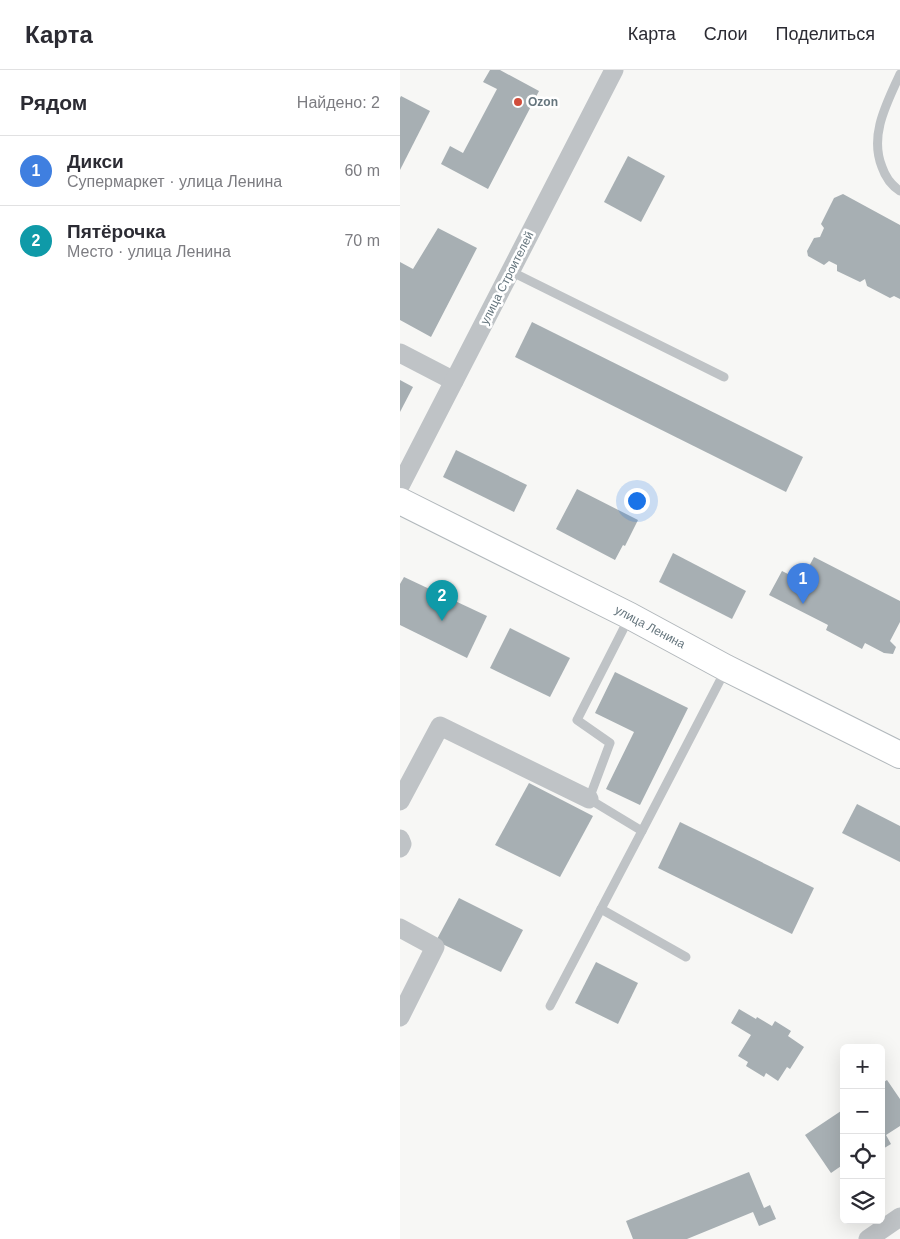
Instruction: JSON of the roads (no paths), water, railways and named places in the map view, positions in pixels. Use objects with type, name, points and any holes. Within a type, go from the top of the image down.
[{"type":"main road","name":"улица Ленина","points":[[400,501],[630,616],[726,668],[900,756]]},
{"type":"street","name":"улица Строителей","points":[[400,486],[614,70]]},
{"type":"street","points":[[400,353],[454,381]]},
{"type":"street","points":[[400,801],[440,726],[589,799]]},
{"type":"street","points":[[400,839],[402,844],[400,848]]},
{"type":"street","points":[[400,928],[435,948],[400,1017]]},
{"type":"street","points":[[868,1239],[900,1217]]},
{"type":"lane","points":[[900,74],[884,109],[877,136],[878,157],[885,175],[895,188],[900,191]]},
{"type":"lane","points":[[510,271],[724,377]]},
{"type":"lane","points":[[630,616],[577,720],[610,743],[589,799],[642,831]]},
{"type":"lane","points":[[550,1006],[726,668]]},
{"type":"lane","points":[[601,909],[686,958]]},
{"type":"place","name":"Ozon","points":[[518,102]]},
{"type":"place","name":"Дикси","points":[[803,604]]},
{"type":"place","name":"Пятёрочка","points":[[442,621]]}]
